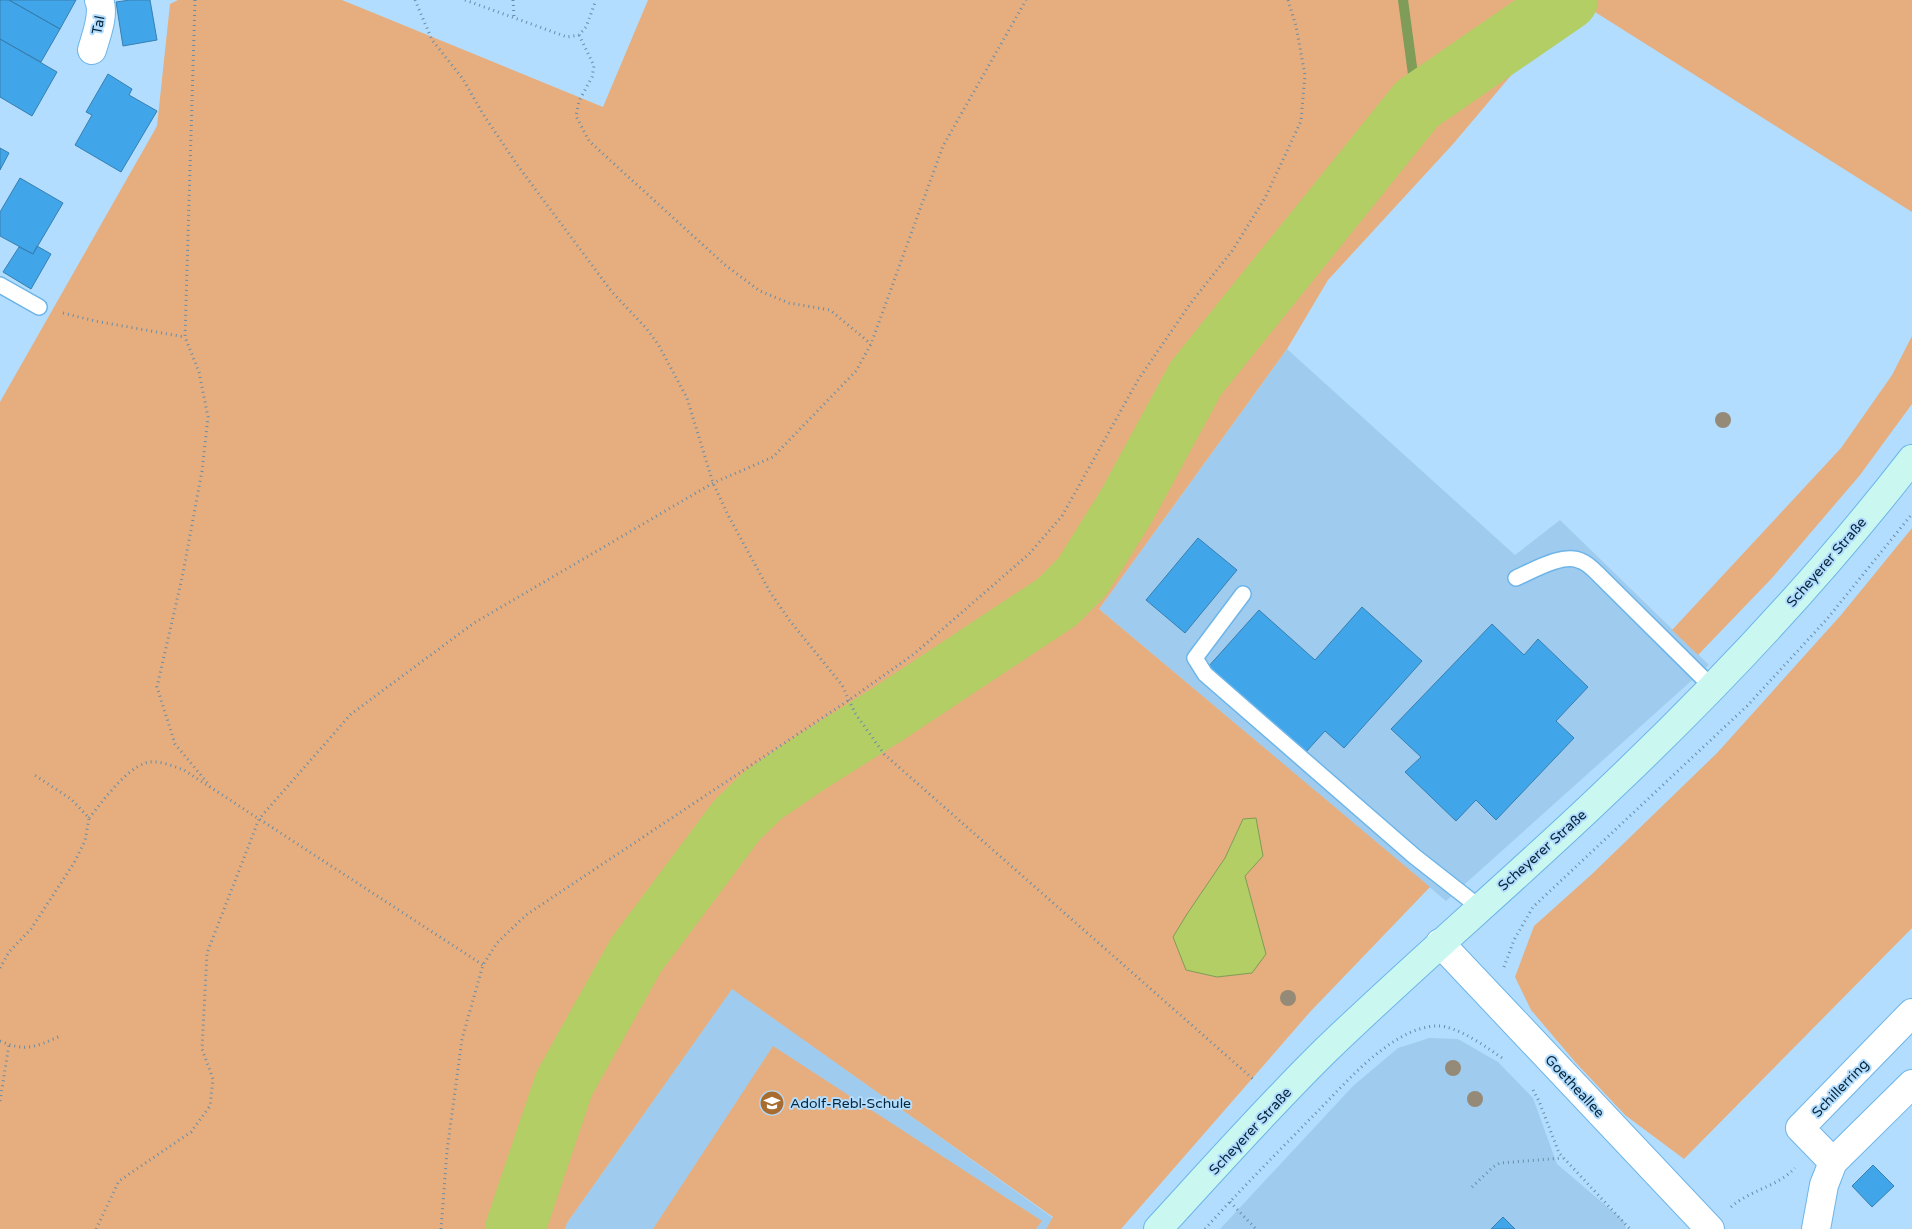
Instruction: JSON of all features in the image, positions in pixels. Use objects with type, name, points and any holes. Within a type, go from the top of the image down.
[{"type":"street","name":"Tal","points":[[92,50],[100,18],[101,4],[99,0]]},
{"type":"street","name":"Scheyerer Straße","points":[[1158,1229],[1327,1050],[1440,943],[1604,794],[1712,687],[1816,575],[1912,459]]},
{"type":"street","name":"Goetheallee","points":[[1440,943],[1710,1229]]},
{"type":"street","name":"Schillerring","points":[[1833,1162],[1800,1128],[1912,1013]]},
{"type":"street","points":[[1816,1229],[1824,1185],[1833,1162],[1912,1084]]},
{"type":"lane","points":[[0,285],[39,307]]},
{"type":"lane","points":[[1516,578],[1544,565],[1568,558],[1581,560],[1598,573],[1712,687]]},
{"type":"lane","points":[[1243,594],[1196,658],[1205,674],[1414,856],[1479,907]]},
{"type":"path","points":[[195,0],[185,337],[199,372],[208,417],[202,471],[191,530],[157,687],[174,744],[210,786]]},
{"type":"path","points":[[415,0],[432,40],[463,79],[518,166],[612,292],[646,328],[658,344],[687,398],[713,483],[728,515],[770,592],[790,621],[842,685],[855,714],[884,754],[1254,1080],[1261,1073]]},
{"type":"path","points":[[465,0],[567,37],[579,35],[586,27],[596,0]]},
{"type":"path","points":[[513,0],[514,17]]},
{"type":"path","points":[[96,1229],[119,1180],[191,1132],[210,1106],[213,1080],[202,1049],[207,953],[259,819],[351,714],[474,623],[713,483],[773,457],[856,371],[871,344],[942,146],[1026,0]]},
{"type":"path","points":[[441,1229],[447,1151],[462,1039],[483,965],[497,943],[526,915],[849,700],[914,654],[998,583],[1029,554],[1062,516],[1138,380],[1190,304],[1232,251],[1266,198],[1301,122],[1305,75],[1296,26],[1288,0]]},
{"type":"path","points":[[579,35],[594,66],[592,77],[578,101],[576,116],[589,141],[717,258],[760,291],[789,303],[830,310],[871,344]]},
{"type":"path","points":[[39,307],[95,322],[185,337]]},
{"type":"path","points":[[0,968],[9,952],[31,929],[74,863],[85,841],[89,818],[116,786],[132,771],[146,762],[162,762],[184,770],[483,965]]},
{"type":"path","points":[[33,774],[71,800],[89,818]]},
{"type":"path","points":[[1205,1229],[1354,1074],[1383,1050],[1404,1036],[1422,1029],[1445,1026],[1481,1044],[1506,1061]]},
{"type":"path","points":[[0,1040],[20,1048],[33,1048],[60,1036]]},
{"type":"path","points":[[0,1101],[9,1045]]},
{"type":"path","points":[[1528,1083],[1539,1101],[1554,1143],[1563,1158],[1630,1229]]},
{"type":"path","points":[[1472,1186],[1500,1163],[1563,1158]]},
{"type":"path","points":[[1230,1202],[1256,1229]]},
{"type":"shaded area","points":[[178,0],[342,0],[603,107],[648,0],[1575,0],[1453,144],[1328,280],[1287,349],[1099,609],[1430,887],[1310,1012],[1121,1229],[1046,1229],[1053,1217],[732,989],[567,1223],[565,1229],[0,1229],[0,402],[157,126],[170,4]],"holes":[[[1243,819],[1262,855],[1245,876],[1187,914],[1225,858]]]},
{"type":"shaded area","points":[[1576,0],[1912,0],[1912,212]]},
{"type":"shaded area","points":[[1912,336],[1912,404],[1860,475],[1772,578],[1698,655],[1672,630],[1841,448],[1892,375]]},
{"type":"shaded area","points":[[1287,349],[1515,555],[1560,520],[1709,665],[1446,901],[1099,609]]},
{"type":"shaded area","points":[[1912,528],[1912,928],[1684,1159],[1625,1115],[1576,1063],[1531,1010],[1515,977],[1534,926],[1592,874],[1717,753],[1841,615]]},
{"type":"shaded area","points":[[1256,818],[1263,856],[1245,876],[1266,954],[1252,973],[1217,977],[1186,970],[1173,937],[1225,858],[1243,819]]},
{"type":"shaded area","name":"Adolf-Rebl-Schule","points":[[732,988],[1053,1218],[1046,1229],[565,1229],[567,1223]]},
{"type":"shaded area","points":[[1429,1038],[1458,1039],[1498,1062],[1533,1098],[1557,1164],[1624,1221],[1626,1229],[1220,1229],[1353,1086],[1398,1048]]},
{"type":"shaded area","name":"Adolf-Rebl-Schule","points":[[773,1046],[1042,1221],[1036,1229],[653,1229]]},
{"type":"building","points":[[0,0],[9,0],[60,29],[41,62],[0,39]]},
{"type":"building","points":[[9,0],[76,0],[60,29]]},
{"type":"building","points":[[150,0],[157,40],[123,46],[116,2]]},
{"type":"building","points":[[0,39],[57,72],[32,116],[0,97]]},
{"type":"building","points":[[108,74],[132,89],[129,95],[157,111],[121,172],[75,145],[92,115],[86,112]]},
{"type":"building","points":[[0,148],[9,153],[0,170]]},
{"type":"building","points":[[20,178],[63,203],[33,254],[0,236],[0,212]]},
{"type":"building","points":[[37,246],[51,254],[31,289],[3,272],[19,247],[33,254]]},
{"type":"building","points":[[1198,538],[1237,570],[1185,633],[1146,600]]},
{"type":"building","points":[[1362,607],[1422,661],[1344,748],[1325,731],[1305,753],[1208,667],[1259,610],[1315,660]]},
{"type":"building","points":[[1492,624],[1524,655],[1538,639],[1588,687],[1556,721],[1574,738],[1496,820],[1476,800],[1456,821],[1405,772],[1421,757],[1391,729]]},
{"type":"building","points":[[1873,1165],[1894,1186],[1872,1207],[1852,1186]]},
{"type":"building","points":[[1503,1217],[1515,1229],[1491,1229]]},
{"type":"waterway","points":[[1403,0],[1417,104]]},
{"type":"waterway","points":[[515,1229],[564,1084],[636,955],[737,820],[763,795],[1057,602],[1082,577],[1127,505],[1196,378],[1417,104],[1568,0]]},
{"type":"place","name":"Adolf-Rebl-Schule","points":[[772,1103]]}]
